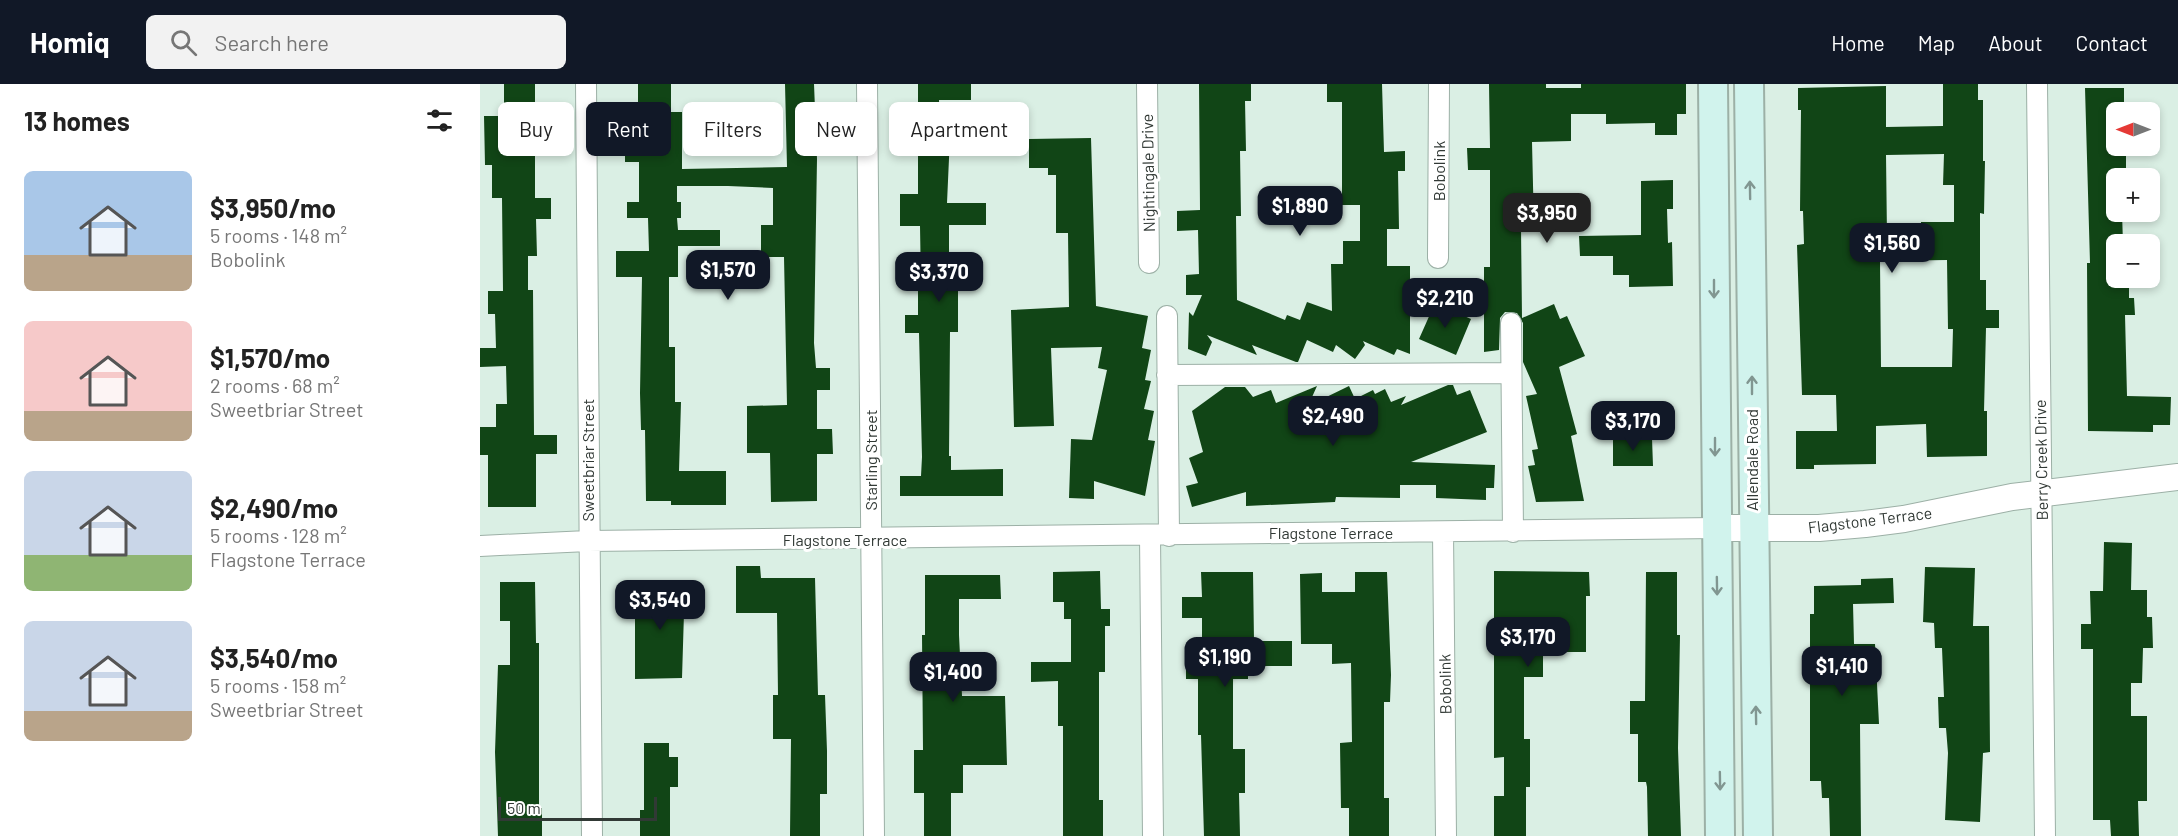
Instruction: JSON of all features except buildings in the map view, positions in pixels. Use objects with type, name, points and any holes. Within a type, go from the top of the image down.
[{"type":"main road","points":[[1713,84],[1720,824],[1758,824]]},
{"type":"main road","name":"Allendale Road","points":[[1749,84],[1752,527],[1758,824]]},
{"type":"main road","points":[[1714,247],[1751,247]]},
{"type":"street","name":"Sweetbriar Street","points":[[586,84],[592,836]]},
{"type":"street","name":"Starling Street","points":[[867,84],[874,836]]},
{"type":"street","name":"Nightingale Drive","points":[[1147,84],[1149,263]]},
{"type":"street","name":"Bobolink","points":[[1438,258],[1439,84]]},
{"type":"street","name":"Berry Creek Drive","points":[[2037,84],[2045,836]]},
{"type":"street","points":[[1153,836],[1159,536],[1167,375],[1167,316]]},
{"type":"street","points":[[1511,323],[1513,532]]},
{"type":"street","points":[[1167,375],[1511,373]]},
{"type":"street","name":"Flagstone Terrace","points":[[480,546],[588,541],[871,540],[1752,527],[1819,528],[1865,524],[2041,494],[2178,477]]},
{"type":"street","name":"Bobolink","points":[[1443,532],[1446,836]]}]
